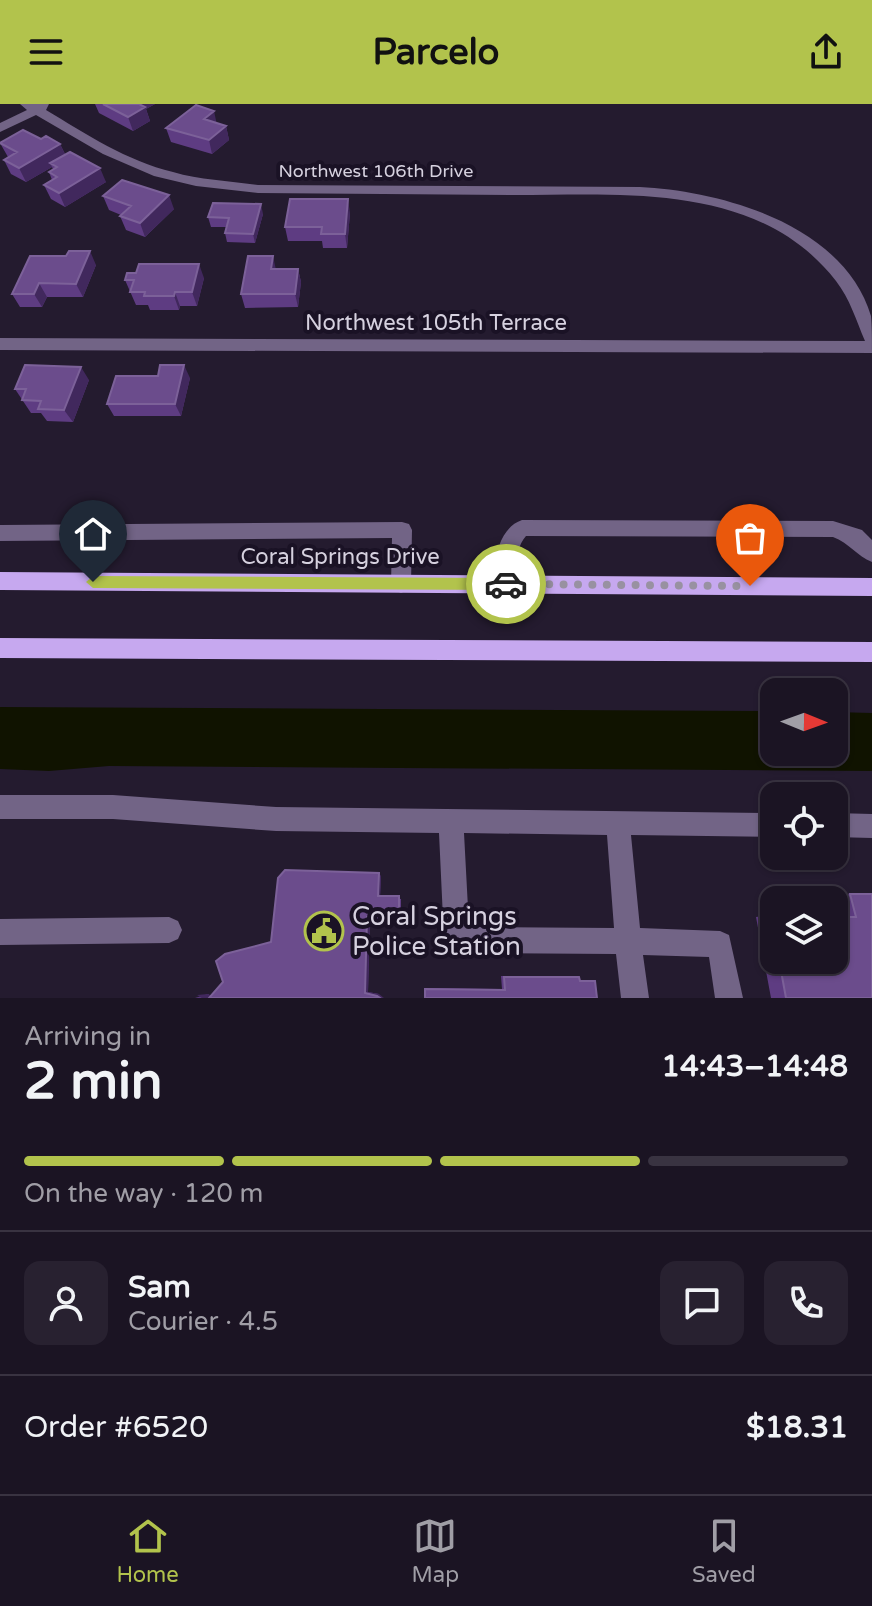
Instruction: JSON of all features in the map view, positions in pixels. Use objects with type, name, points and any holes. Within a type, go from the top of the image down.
[{"type":"main road","name":"Coral Springs Drive","points":[[0,581],[872,587]]},
{"type":"main road","points":[[0,648],[872,652]]},
{"type":"street","points":[[0,128],[37,106]]},
{"type":"street","name":"Northwest 106th Drive","points":[[37,106],[122,158],[161,173],[208,184],[258,189],[677,193],[713,199],[778,227],[832,266],[853,294],[872,339]]},
{"type":"street","name":"Northwest 105th Terrace","points":[[0,344],[872,347]]},
{"type":"street","points":[[507,584],[507,548],[511,536],[522,528],[833,529],[855,536],[872,553]]},
{"type":"street","points":[[0,533],[402,530],[401,584]]},
{"type":"street","points":[[0,807],[113,807],[276,819],[760,825]]},
{"type":"street","points":[[451,821],[457,940],[720,944],[729,998]]},
{"type":"street","points":[[618,823],[635,998]]},
{"type":"street","points":[[848,825],[872,826]]},
{"type":"street","points":[[0,932],[169,930]]},
{"type":"shaded area","points":[[0,707],[760,711],[760,766],[848,766],[848,712],[872,713],[872,771],[109,766],[49,771],[0,769]]},
{"type":"building","points":[[103,104],[139,104],[145,107],[128,117]]},
{"type":"building","points":[[196,105],[214,111],[204,119],[226,126],[209,140],[166,128]]},
{"type":"building","points":[[23,130],[41,139],[46,136],[60,144],[19,168],[4,160],[17,152],[0,143]]},
{"type":"building","points":[[70,152],[100,168],[59,193],[44,185],[57,177],[49,172],[57,167],[50,163]]},
{"type":"building","points":[[122,180],[169,195],[140,223],[120,216],[131,206],[103,196]]},
{"type":"building","points":[[290,199],[348,199],[345,234],[321,234],[322,227],[285,227]]},
{"type":"building","points":[[213,203],[261,204],[253,234],[225,233],[229,218],[208,217]]},
{"type":"building","points":[[69,251],[90,251],[76,284],[39,283],[34,294],[12,294],[30,256],[66,256]]},
{"type":"building","points":[[248,256],[273,256],[271,269],[298,269],[295,294],[241,294]]},
{"type":"building","points":[[139,264],[199,264],[192,292],[175,292],[174,296],[144,296],[145,292],[130,292],[134,280],[125,280],[127,273],[136,273]]},
{"type":"building","points":[[25,365],[81,367],[64,410],[38,409],[41,401],[22,400],[26,389],[15,389]]},
{"type":"building","points":[[160,365],[184,365],[175,404],[107,404],[116,376],[158,376]]},
{"type":"building","name":"Coral Springs Police Station","points":[[285,870],[379,873],[378,896],[399,896],[399,917],[367,917],[365,993],[380,998],[209,998],[223,982],[216,961],[225,954],[271,942],[278,878]]},
{"type":"building","points":[[850,894],[872,894],[872,998],[786,998],[782,974],[848,974],[848,917],[856,917]]},
{"type":"building","points":[[504,977],[579,977],[580,981],[595,981],[597,998],[425,998],[425,989],[505,990]]},
{"type":"way so far","points":[[506,584],[750,586]]},
{"type":"place","name":"Coral Springs Police Station","points":[[324,931]]},
{"type":"route","points":[[93,582],[506,584]]}]
